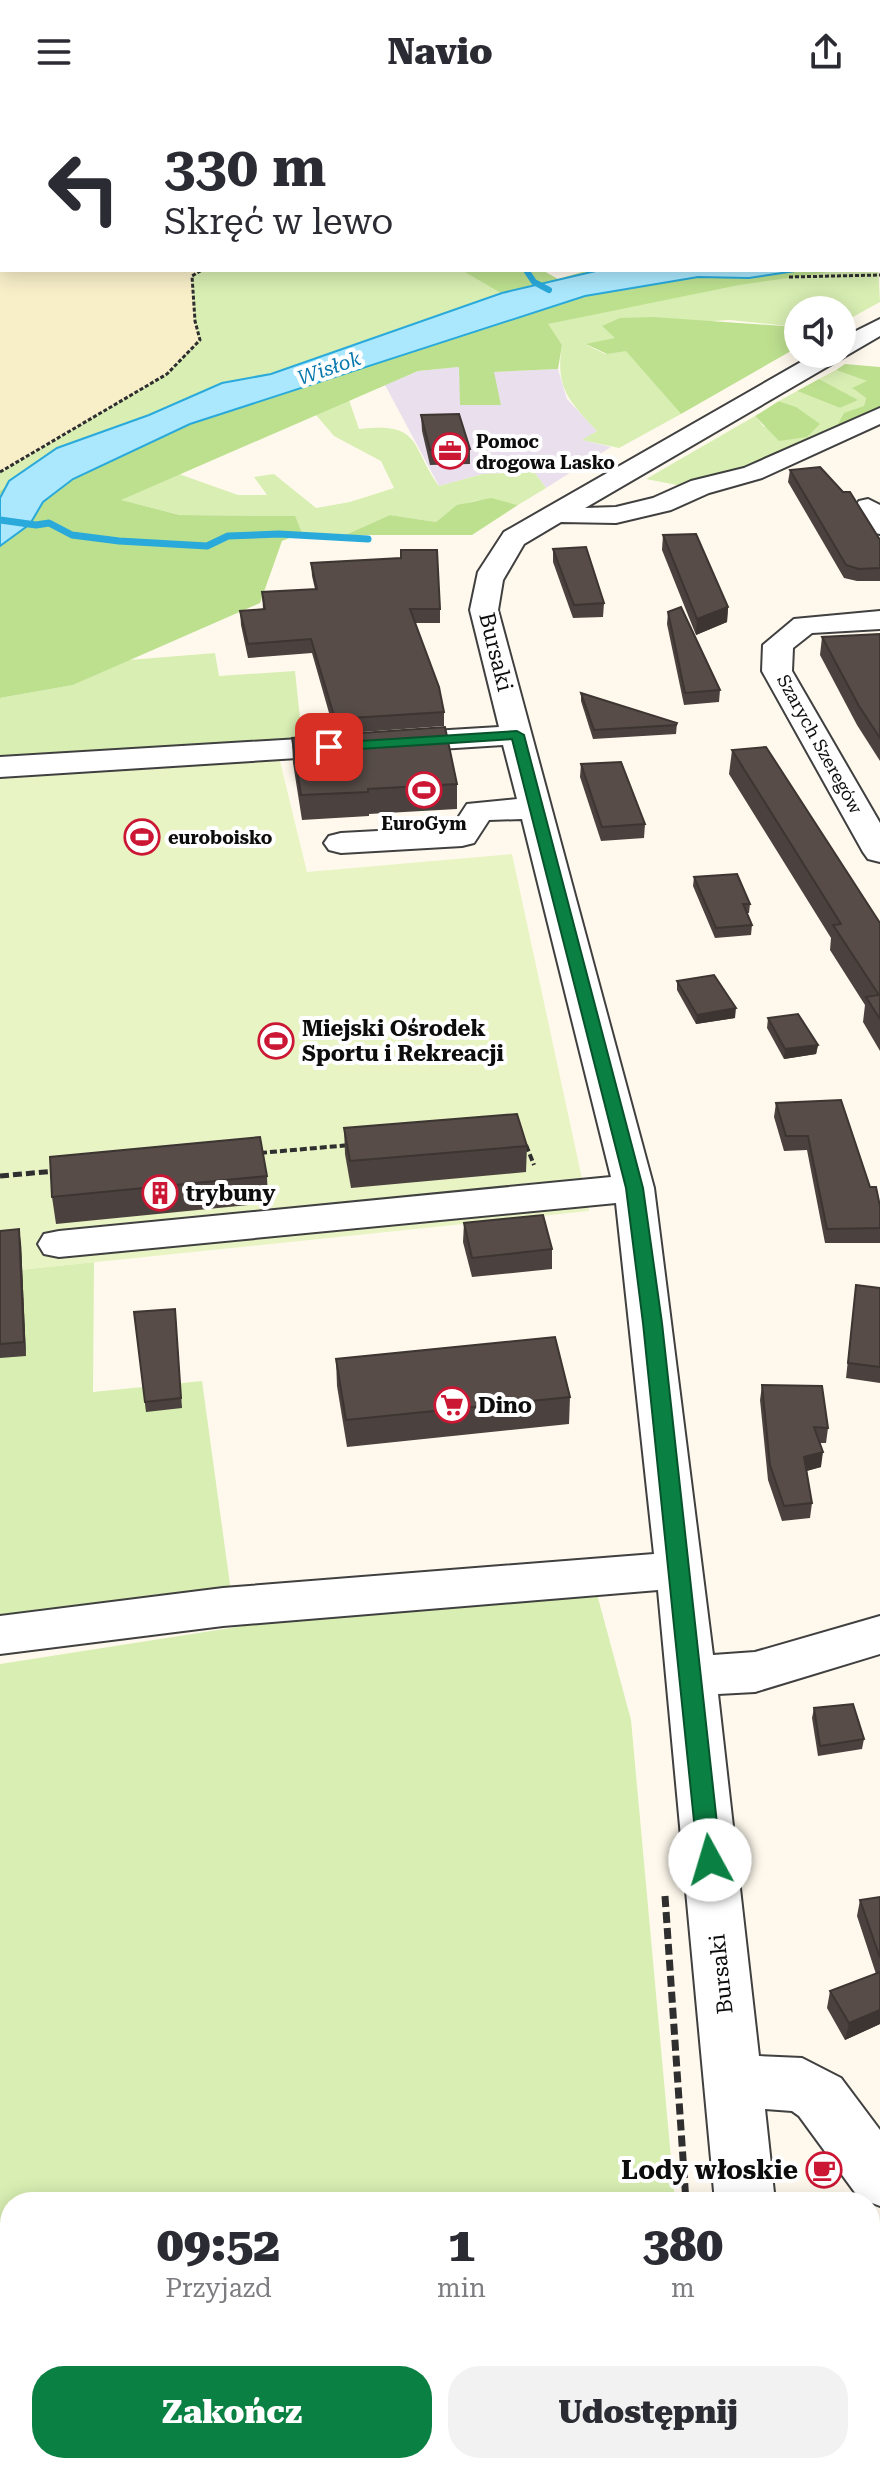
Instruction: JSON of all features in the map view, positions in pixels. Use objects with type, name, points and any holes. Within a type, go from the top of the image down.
[{"type":"street","points":[[856,340],[880,326]]},
{"type":"street","name":"Bursaki","points":[[744,2192],[680,1570],[634,1188],[484,610],[484,587],[491,569],[514,538],[807,368]]},
{"type":"street","points":[[553,513],[616,515],[662,504],[700,487],[753,473],[880,415]]},
{"type":"street","name":"Szarych Szeregów","points":[[880,620],[804,625],[778,645],[777,671],[880,852]]},
{"type":"street","points":[[0,767],[517,735]]},
{"type":"street","points":[[341,843],[462,836],[479,811],[536,808]]},
{"type":"street","points":[[59,1244],[634,1188]]},
{"type":"street","points":[[0,1635],[223,1607],[680,1570]]},
{"type":"street","points":[[691,1676],[755,1672],[880,1635]]},
{"type":"street","points":[[732,2081],[802,2085],[820,2097],[880,2178]]},
{"type":"path","points":[[0,472],[167,374],[200,340],[195,321],[192,276],[199,272]]},
{"type":"path","points":[[789,277],[880,275]]},
{"type":"path","points":[[523,1135],[537,1170]]},
{"type":"path","points":[[254,1154],[358,1144]]},
{"type":"path","points":[[0,1176],[61,1171]]},
{"type":"path","points":[[664,1884],[685,2192]]},
{"type":"shaded area","points":[[0,272],[199,272],[192,276],[195,321],[200,340],[167,374],[0,472]]},
{"type":"shaded area","points":[[459,367],[501,405],[493,372],[558,369],[567,399],[597,431],[583,440],[611,447],[546,488],[534,472],[483,474],[439,486],[385,385],[418,371]]},
{"type":"green space","points":[[199,272],[465,272],[502,293],[271,374],[222,383],[149,415],[57,448],[0,491],[0,473],[167,374],[200,340],[195,321],[192,276]]},
{"type":"green space","points":[[464,272],[546,272],[558,279],[582,272],[829,272],[739,285],[548,324],[562,345],[558,369],[494,372],[501,405],[460,405],[459,367],[418,371],[121,500],[180,515],[295,516],[302,533],[282,541],[260,603],[73,685],[0,698],[0,491],[57,448],[149,415],[222,383],[271,374],[501,293]]},
{"type":"green space","points":[[826,272],[878,272],[880,302],[856,315],[856,296],[784,296],[784,326],[730,320],[603,327],[616,338],[587,345],[605,354],[626,350],[681,414],[619,448],[582,440],[597,431],[566,393],[560,360],[562,345],[547,324],[753,281]]},
{"type":"green space","points":[[653,317],[784,326],[784,355],[681,414],[626,351],[607,354],[586,344],[615,338],[602,326],[620,318]]},
{"type":"green space","points":[[856,365],[880,367],[880,410],[845,426],[838,424],[844,413],[864,406],[866,398],[852,388],[867,381],[836,370],[856,368]]},
{"type":"green space","points":[[836,370],[868,381],[853,389],[866,398],[864,406],[845,426],[738,472],[682,486],[646,479],[755,416],[764,427],[796,407],[779,401],[797,391],[840,408],[857,400],[819,379]]},
{"type":"green space","points":[[819,379],[858,400],[840,408],[797,391]]},
{"type":"green space","points":[[349,400],[359,429],[394,429],[412,440],[439,486],[483,474],[534,472],[546,488],[518,505],[494,500],[474,501],[456,508],[436,522],[390,515],[345,535],[302,533],[294,516],[181,515],[120,500],[179,474],[238,495],[267,495],[254,477],[274,474],[316,508],[350,502],[394,488],[381,461],[334,436],[316,415]]},
{"type":"green space","points":[[779,401],[796,407],[820,424],[807,437],[779,441],[755,416]]},
{"type":"green space","points":[[491,498],[518,505],[472,535],[345,535],[390,515],[436,522],[457,505]]},
{"type":"green space","points":[[215,653],[219,676],[295,671],[302,737],[0,759],[0,698],[73,685],[129,660]]},
{"type":"green space","name":"Miejski Ośrodek Sportu i Rekreacji","points":[[279,757],[307,872],[512,854],[589,1211],[0,1272],[0,774]]},
{"type":"green space","points":[[94,1262],[93,1392],[202,1381],[231,1592],[0,1621],[0,1272]]},
{"type":"green space","points":[[597,1594],[631,1720],[674,2192],[0,2192],[0,1664],[295,1618]]},
{"type":"water","name":"Wisłok","points":[[591,272],[789,272],[749,278],[698,277],[585,296],[190,424],[73,479],[43,502],[30,524],[0,546],[0,498],[9,481],[57,448],[149,415],[222,383],[271,374],[502,293]]},
{"type":"building","points":[[459,414],[470,449],[430,450],[421,415]]},
{"type":"building","points":[[820,467],[843,492],[850,492],[880,540],[880,568],[859,569],[846,565],[790,470]]},
{"type":"building","points":[[696,534],[728,607],[697,619],[663,535]]},
{"type":"building","points":[[586,547],[604,603],[574,605],[553,549]]},
{"type":"building","points":[[401,550],[437,550],[440,609],[410,609],[439,687],[444,712],[335,719],[311,639],[248,644],[240,611],[265,609],[262,592],[317,589],[311,563],[401,558]]},
{"type":"building","points":[[681,607],[720,690],[685,693],[668,612]]},
{"type":"building","points":[[880,634],[880,738],[822,637]]},
{"type":"building","points":[[581,693],[677,723],[594,730]]},
{"type":"building","points":[[445,727],[457,784],[301,795],[292,738]]},
{"type":"building","points":[[766,747],[880,923],[880,1019],[866,997],[879,995],[833,925],[841,924],[732,750]]},
{"type":"building","points":[[621,762],[645,824],[602,827],[581,764]]},
{"type":"building","points":[[737,874],[750,904],[743,904],[752,925],[716,928],[694,877]]},
{"type":"building","points":[[714,975],[736,1008],[697,1015],[677,981]]},
{"type":"building","points":[[798,1014],[818,1045],[785,1049],[768,1018]]},
{"type":"building","points":[[841,1100],[870,1187],[876,1187],[880,1228],[827,1229],[808,1136],[786,1136],[776,1103]]},
{"type":"building","points":[[517,1114],[527,1146],[350,1161],[344,1128]]},
{"type":"building","points":[[260,1137],[267,1176],[52,1197],[50,1157]]},
{"type":"building","points":[[543,1215],[552,1249],[472,1258],[464,1223]]},
{"type":"building","points":[[19,1229],[24,1342],[0,1344],[0,1231]]},
{"type":"building","points":[[856,1285],[880,1288],[880,1367],[848,1363]]},
{"type":"building","points":[[175,1309],[181,1398],[145,1402],[134,1312]]},
{"type":"building","points":[[555,1337],[570,1397],[346,1420],[336,1359]]},
{"type":"building","points":[[762,1385],[822,1386],[828,1428],[814,1427],[823,1452],[804,1457],[812,1503],[784,1506],[770,1465]]},
{"type":"building","points":[[853,1704],[864,1739],[820,1746],[814,1708]]},
{"type":"building","points":[[880,1897],[880,1958],[860,1900]]},
{"type":"building","points":[[880,1972],[880,2010],[849,2023],[830,1991]]},
{"type":"waterway","points":[[527,272],[534,282],[549,290]]},
{"type":"waterway","points":[[0,520],[36,525],[49,523],[72,535],[119,541],[207,546],[228,536],[279,534],[368,539]]},
{"type":"place","name":"Pomoc drogowa Lasko","points":[[450,451]]},
{"type":"place","name":"EuroGym","points":[[424,790]]},
{"type":"place","name":"euroboisko","points":[[142,837]]},
{"type":"place","name":"Miejski Ośrodek Sportu i Rekreacji","points":[[276,1041]]},
{"type":"place","name":"trybuny","points":[[160,1193]]},
{"type":"place","name":"Dino","points":[[452,1405]]},
{"type":"place","name":"Lody włoskie","points":[[824,2170]]},
{"type":"route","points":[[329,747],[517,735],[634,1188],[653,1323],[710,1860]]}]
